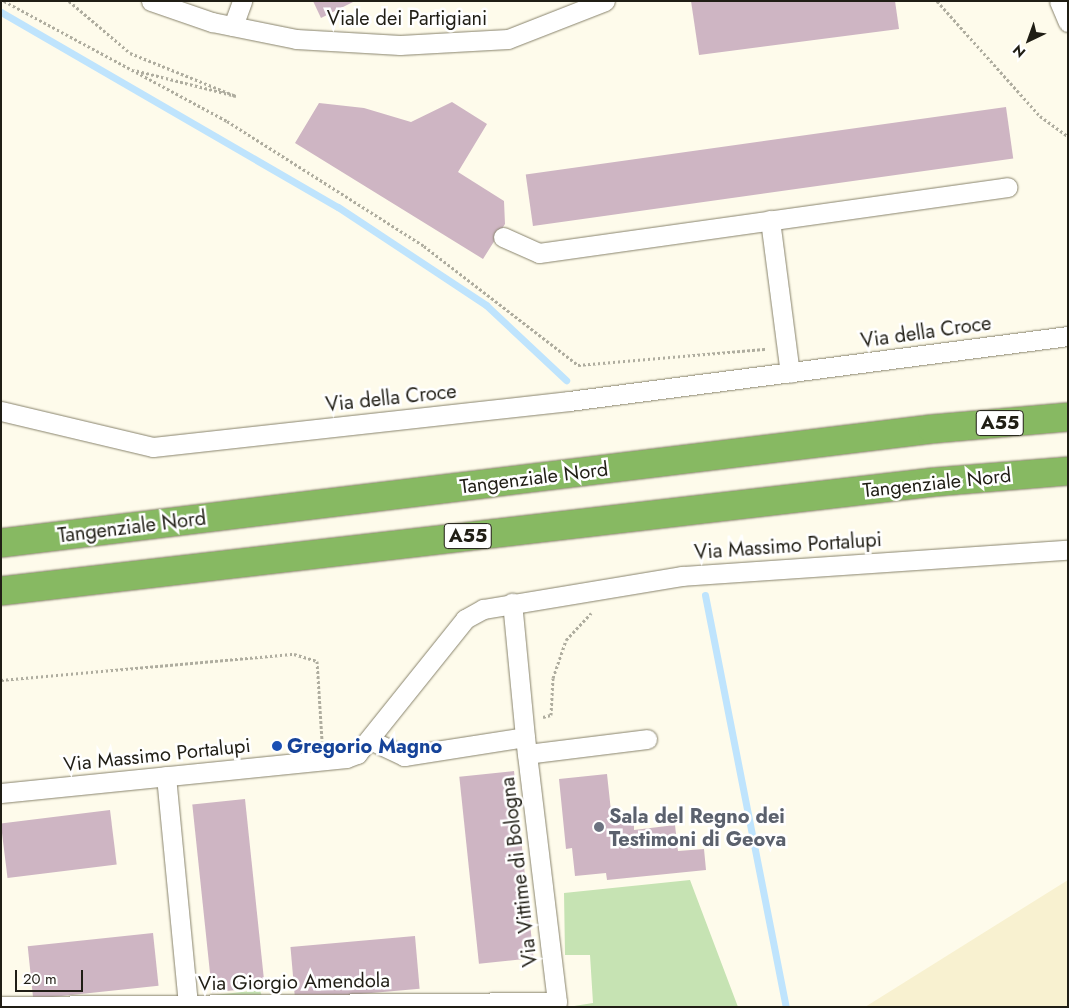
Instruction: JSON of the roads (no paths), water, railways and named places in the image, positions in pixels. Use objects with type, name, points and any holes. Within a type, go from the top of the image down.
[{"type":"highway","name":"Tangenziale Nord","points":[[1,543],[932,429],[1068,417]]},
{"type":"highway","name":"Tangenziale Nord","points":[[1,591],[935,482],[1068,471]]},
{"type":"street","name":"Viale dei Partigiani","points":[[152,1],[233,26],[296,38],[348,44],[508,40],[546,27],[605,1]]},
{"type":"street","points":[[233,26],[242,1]]},
{"type":"street","points":[[1059,1],[1068,22]]},
{"type":"street","points":[[503,236],[540,253],[1007,187]]},
{"type":"street","points":[[770,220],[790,373]]},
{"type":"street","name":"Via della Croce","points":[[1,411],[153,447],[790,373],[1068,336]]},
{"type":"street","name":"Via Massimo Portalupi","points":[[1,793],[346,758],[357,754],[465,619],[482,609],[682,576],[1068,550]]},
{"type":"street","points":[[512,603],[525,738]]},
{"type":"street","points":[[370,740],[404,756],[525,738],[647,739]]},
{"type":"street","name":"Via Vittime di Bologna","points":[[525,738],[557,1002]]},
{"type":"street","points":[[166,776],[188,1006]]},
{"type":"street","name":"Via Giorgio Amendola","points":[[1,1006],[557,1002]]},
{"type":"waterway","points":[[1,12],[338,207],[486,305],[566,380]]},
{"type":"waterway","points":[[705,595],[786,1007]]},
{"type":"place","name":"Gregorio Magno","points":[[277,746]]},
{"type":"place","name":"Sala del Regno dei Testimoni di Geova","points":[[599,827]]}]
